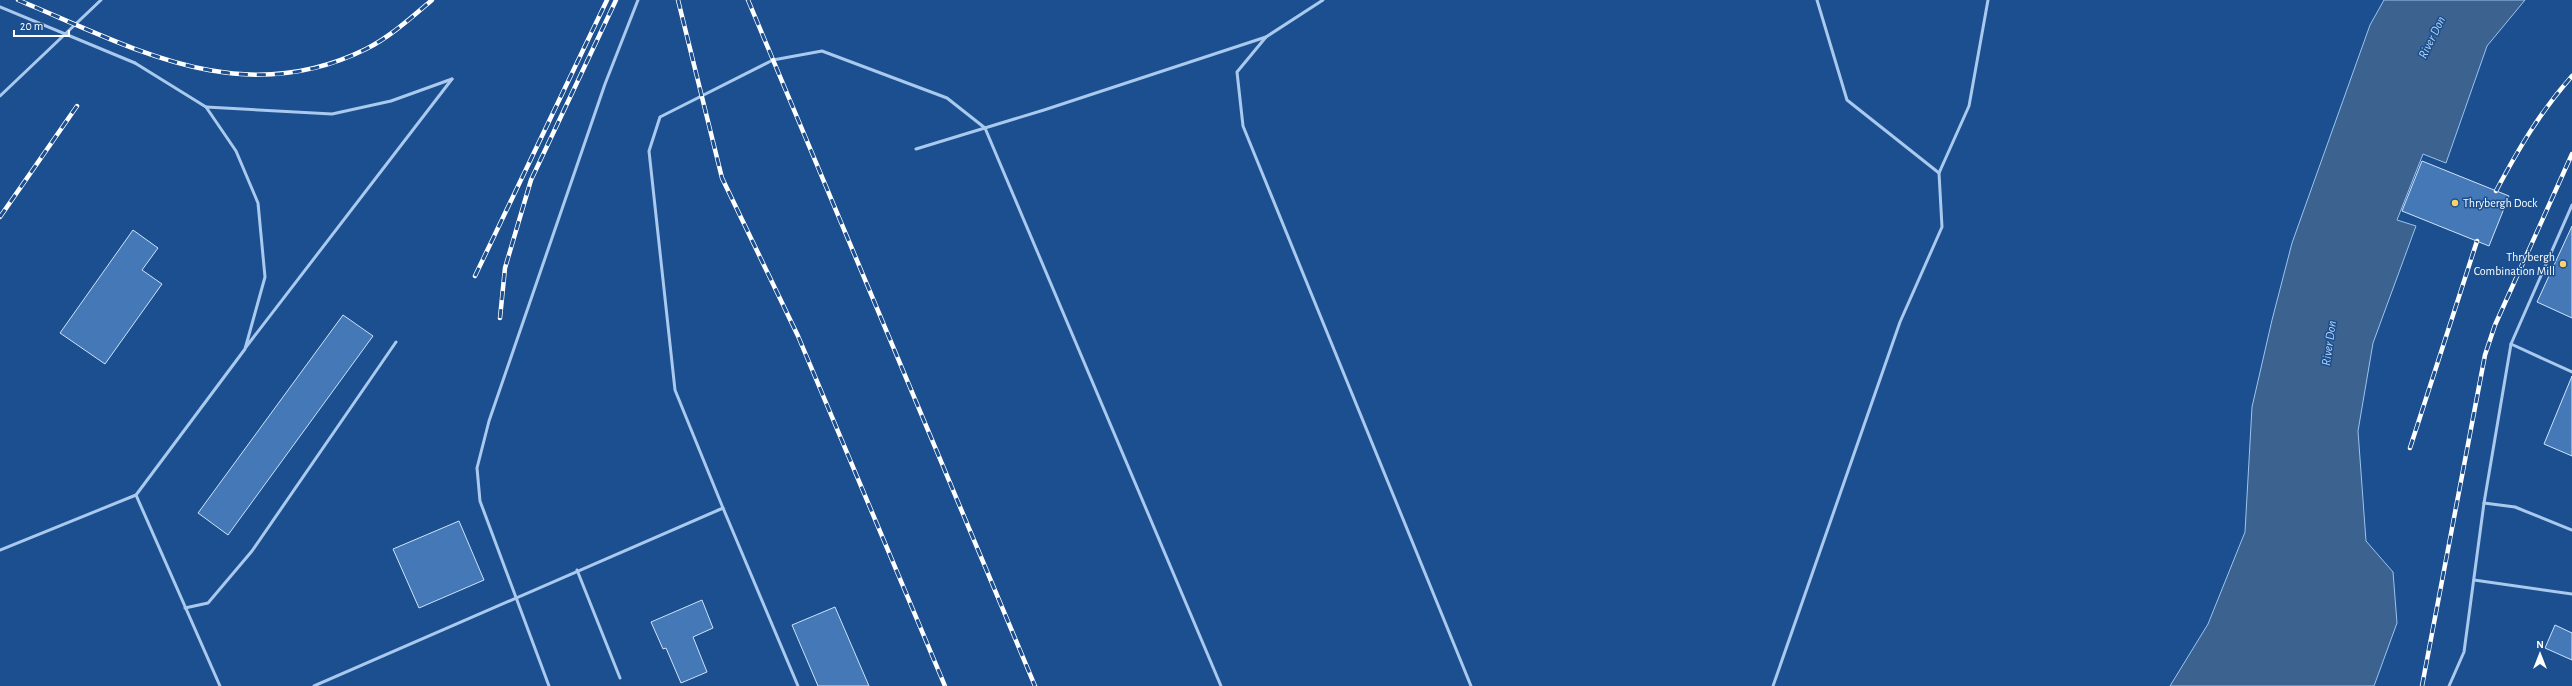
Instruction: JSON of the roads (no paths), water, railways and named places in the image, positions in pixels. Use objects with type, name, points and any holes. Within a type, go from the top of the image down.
[{"type":"lane","points":[[0,96],[100,0]]},
{"type":"lane","points":[[549,686],[514,597],[480,501],[477,468],[489,421],[510,359],[605,84],[638,0]]},
{"type":"lane","points":[[916,149],[1266,37],[1323,0]]},
{"type":"lane","points":[[1817,0],[1847,100],[1939,173]]},
{"type":"lane","points":[[1773,686],[1900,322],[1942,227],[1939,173],[1969,106],[1988,0]]},
{"type":"lane","points":[[0,7],[135,63],[206,107],[236,151],[258,204],[265,277],[245,349]]},
{"type":"lane","points":[[1266,37],[1237,72],[1243,126],[1471,686]]},
{"type":"lane","points":[[798,686],[675,390],[649,151],[660,117],[773,60],[822,51],[947,98],[985,128],[1221,686]]},
{"type":"lane","points":[[0,550],[136,495],[245,349],[452,79],[392,101],[332,114],[206,107]]},
{"type":"lane","points":[[2449,686],[2464,652],[2484,503],[2511,344],[2572,205]]},
{"type":"lane","points":[[185,608],[208,603],[252,551],[396,342]]},
{"type":"lane","points":[[2511,344],[2572,372]]},
{"type":"lane","points":[[136,495],[220,686]]},
{"type":"lane","points":[[2484,503],[2515,507],[2572,530]]},
{"type":"lane","points":[[314,686],[514,597],[723,508]]},
{"type":"lane","points":[[577,570],[620,678]]},
{"type":"lane","points":[[2474,580],[2572,594]]},
{"type":"water","name":"River Don","points":[[2384,0],[2525,0],[2487,46],[2446,163],[2423,154],[2397,220],[2416,226],[2373,343],[2358,431],[2366,541],[2393,572],[2397,623],[2374,686],[2170,686],[2208,624],[2245,532],[2252,407],[2292,243],[2370,25]]},
{"type":"railway","points":[[18,0],[104,37],[146,53],[189,66],[232,73],[275,74],[320,67],[366,49],[392,33],[432,0]]},
{"type":"railway","points":[[475,276],[607,0]]},
{"type":"railway","points":[[500,318],[505,268],[531,180],[616,0]]},
{"type":"railway","points":[[678,0],[722,178],[798,336],[945,686]]},
{"type":"railway","points":[[748,0],[1035,686]]},
{"type":"railway","points":[[2496,191],[2513,160],[2540,117],[2572,76]]},
{"type":"railway","points":[[0,217],[77,106]]},
{"type":"railway","points":[[2422,686],[2485,355],[2495,325],[2572,154]]},
{"type":"railway","points":[[2410,448],[2477,241]]},
{"type":"place","name":"Thrybergh Dock","points":[[2455,203]]},
{"type":"place","name":"Thrybergh Combination Mill","points":[[2563,264]]}]
